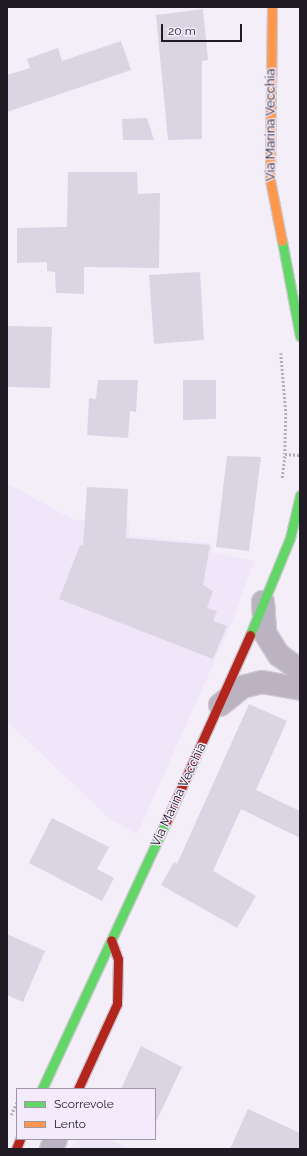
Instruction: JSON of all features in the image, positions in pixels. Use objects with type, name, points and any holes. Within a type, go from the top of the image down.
[{"type":"main road","name":"Via Marina Vecchia","points":[[272,7],[270,180],[300,336]]},
{"type":"main road","name":"Via Marina Vecchia","points":[[42,1088],[220,705],[290,538],[300,495]]},
{"type":"main road","points":[[78,1088],[116,1004],[118,959],[112,940]]},
{"type":"street","points":[[263,602],[265,632],[279,654],[300,670]]},
{"type":"street","points":[[220,705],[242,687],[262,682],[300,689]]},
{"type":"street","points":[[51,1149],[56,1140]]},
{"type":"path","points":[[11,1115],[16,1104]]},
{"type":"shaded area","points":[[7,483],[74,520],[129,523],[129,536],[212,543],[212,552],[254,561],[230,627],[137,834],[109,818],[7,721]]},
{"type":"shaded area","points":[[81,1140],[109,1140],[131,1149],[68,1149]]},
{"type":"building","points":[[203,9],[208,60],[202,61],[202,139],[168,140],[156,15]]},
{"type":"building","points":[[121,41],[131,70],[7,112],[7,75],[30,68],[27,59],[58,48],[62,61]]},
{"type":"building","points":[[147,118],[154,140],[123,140],[122,119]]},
{"type":"building","points":[[68,172],[137,172],[138,194],[160,193],[159,268],[84,267],[84,294],[56,293],[55,272],[47,271],[47,262],[17,263],[17,228],[67,227]]},
{"type":"building","points":[[200,272],[204,340],[154,344],[149,275]]},
{"type":"building","points":[[7,326],[52,327],[50,388],[7,387]]},
{"type":"building","points":[[98,380],[138,380],[136,412],[130,411],[128,438],[87,435],[89,398],[96,399]]},
{"type":"building","points":[[183,380],[216,380],[216,419],[183,420]]},
{"type":"building","points":[[227,456],[261,457],[249,551],[216,547]]},
{"type":"building","points":[[87,487],[128,489],[126,538],[210,545],[203,585],[213,591],[207,608],[217,611],[213,621],[227,626],[213,659],[59,599],[80,545],[83,546]]},
{"type":"building","points":[[249,704],[287,721],[256,790],[300,811],[300,838],[241,809],[213,871],[256,896],[237,928],[161,885],[174,862],[177,864]]},
{"type":"building","points":[[52,818],[109,847],[97,869],[114,878],[102,901],[29,863]]},
{"type":"building","points":[[7,934],[45,951],[23,1002],[7,995]]},
{"type":"building","points":[[141,1046],[182,1067],[156,1122],[156,1088],[121,1088]]},
{"type":"building","points":[[248,1109],[300,1133],[300,1149],[230,1149]]},
{"type":"traffic: fast","points":[[282,241],[300,336]]},
{"type":"traffic: fast","points":[[250,635],[290,538],[300,495]]},
{"type":"traffic: fast","points":[[42,1088],[166,822]]},
{"type":"traffic: slow","points":[[272,7],[270,180],[282,241]]},
{"type":"traffic: jam","points":[[166,822],[250,635]]},
{"type":"traffic: jam","points":[[78,1088],[117,1004],[118,959],[111,940]]},
{"type":"traffic: jam","points":[[16,1149],[20,1140]]}]
